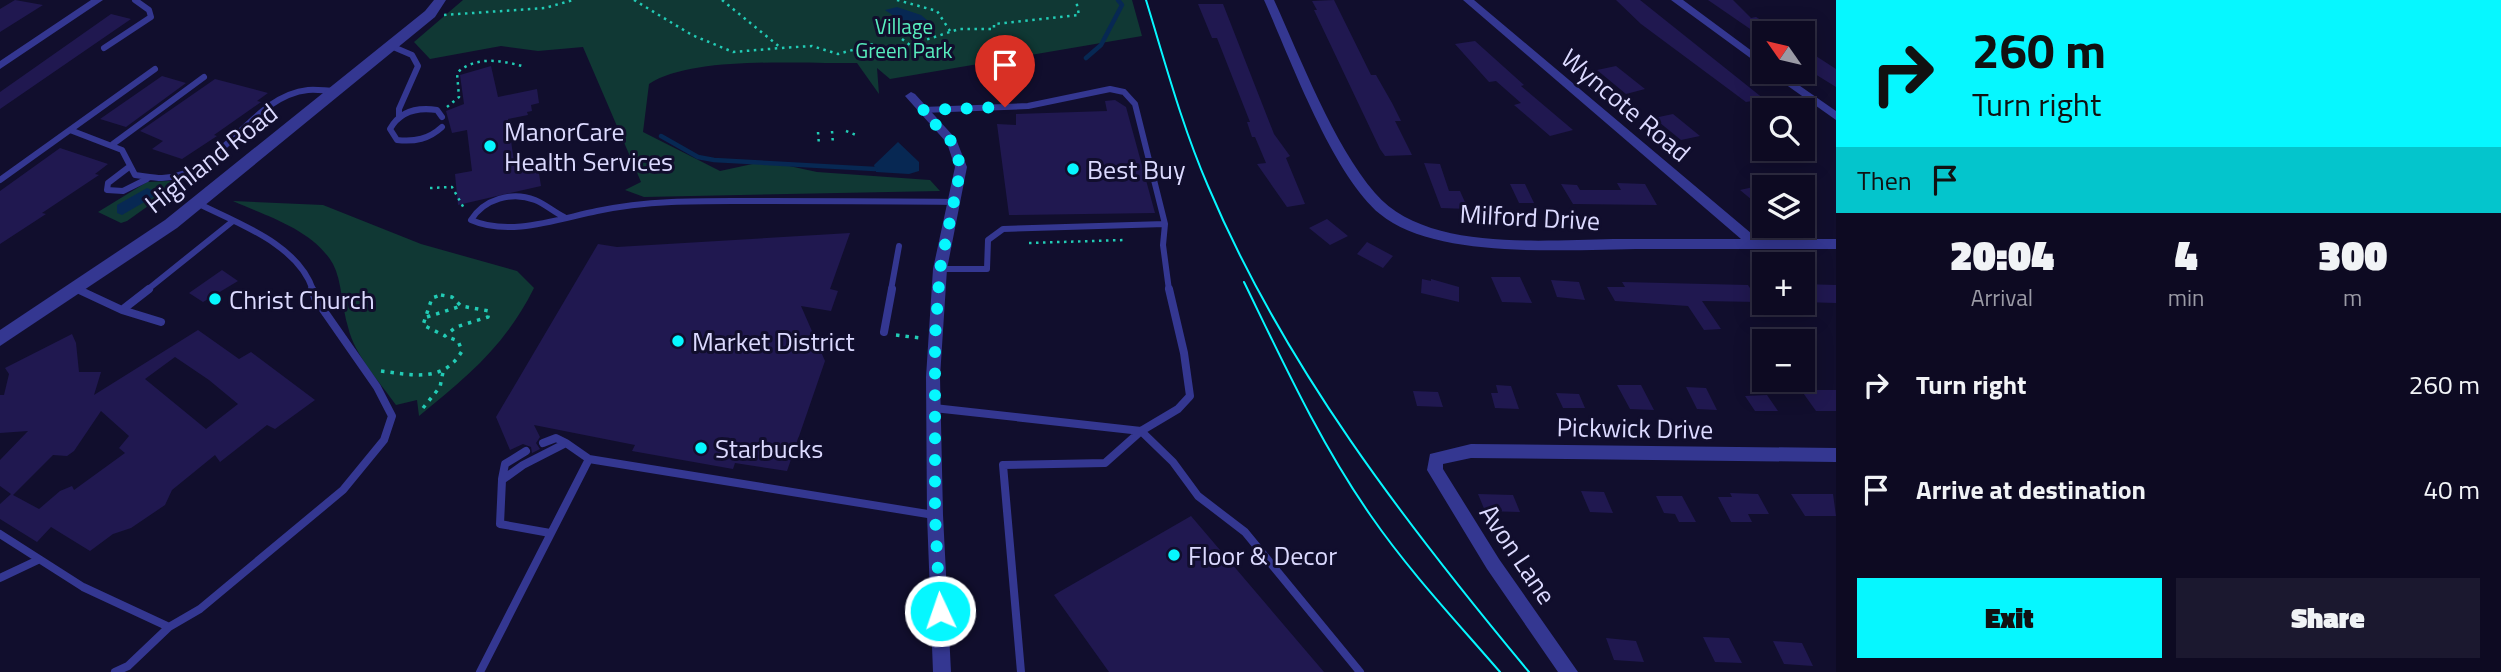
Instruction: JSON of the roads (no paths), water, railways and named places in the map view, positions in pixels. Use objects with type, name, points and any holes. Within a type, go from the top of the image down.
[{"type":"street","points":[[0,66],[98,0]]},
{"type":"street","name":"Highland Road","points":[[0,339],[196,203],[429,15],[440,0]]},
{"type":"street","name":"Milford Drive","points":[[1269,0],[1352,174],[1384,212],[1416,227],[1454,238],[1517,243],[1836,244]]},
{"type":"street","name":"Wyncote Road","points":[[1468,0],[1755,244]]},
{"type":"street","points":[[1676,0],[1752,56]]},
{"type":"street","points":[[1790,84],[1836,116]]},
{"type":"street","points":[[911,96],[957,152],[961,178],[940,269],[934,408],[935,515],[942,672]]},
{"type":"street","name":"Pickwick Drive","points":[[1435,459],[1471,452],[1836,455]]},
{"type":"street","name":"Avon Lane","points":[[1435,459],[1436,470],[1493,565],[1569,672]]},
{"type":"lane","points":[[104,48],[151,17],[149,10],[135,0]]},
{"type":"lane","points":[[391,46],[412,55],[418,66],[399,109],[399,116],[390,129],[397,139],[417,141],[437,133],[442,127]]},
{"type":"lane","points":[[0,180],[155,69]]},
{"type":"lane","points":[[113,144],[204,78]]},
{"type":"lane","points":[[129,167],[108,183],[107,190],[114,193],[127,190],[147,179],[178,174],[193,168],[289,94],[311,87],[335,91]]},
{"type":"lane","points":[[922,110],[1028,106],[1110,89],[1124,92],[1135,104],[1165,224],[1161,249],[1190,367],[1190,396],[1178,409],[1141,431],[1105,463],[1003,465],[1021,672]]},
{"type":"lane","points":[[399,116],[429,108],[442,116]]},
{"type":"lane","points":[[70,130],[113,144],[122,150],[135,175],[147,179]]},
{"type":"lane","points":[[564,217],[523,196],[488,202],[471,220],[478,226],[491,228],[564,217],[613,207],[672,202],[956,202]]},
{"type":"lane","points":[[115,672],[128,666],[169,627],[200,609],[343,490],[384,440],[392,416],[365,369],[315,298],[308,276],[272,241],[196,203]]},
{"type":"lane","points":[[122,310],[233,222]]},
{"type":"lane","points":[[940,269],[987,269],[988,240],[1003,229],[1165,224]]},
{"type":"lane","points":[[884,332],[900,246]]},
{"type":"lane","points":[[76,288],[122,310],[161,322]]},
{"type":"lane","points":[[934,408],[1141,431],[1173,462],[1198,496],[1245,533],[1360,672]]},
{"type":"lane","points":[[543,443],[556,438],[589,459],[935,515]]},
{"type":"lane","points":[[502,480],[523,465],[566,443]]},
{"type":"lane","points":[[526,451],[505,464],[500,524],[550,533]]},
{"type":"lane","points":[[480,672],[589,459]]},
{"type":"lane","points":[[0,534],[83,587],[169,627]]},
{"type":"lane","points":[[0,578],[38,560]]},
{"type":"water","points":[[897,7],[921,15],[933,25],[916,31],[885,10]]},
{"type":"water","points":[[898,142],[919,162],[919,171],[909,174],[876,172],[874,165]]},
{"type":"water","points":[[147,188],[160,193],[122,215],[117,213],[117,205]]},
{"type":"waterway","points":[[1086,58],[1101,45],[1122,5],[1118,0]]},
{"type":"waterway","points":[[661,136],[698,157],[714,160],[875,169]]},
{"type":"tram line","points":[[1146,0],[1174,94],[1208,186],[1273,317],[1350,441],[1437,559],[1529,672]]},
{"type":"tram line","points":[[1244,282],[1303,402],[1352,488],[1433,596],[1500,672]]},
{"type":"place","name":"ManorCare Health Services","points":[[490,146]]},
{"type":"place","name":"Best Buy","points":[[1073,169]]},
{"type":"place","name":"Christ Church","points":[[215,299]]},
{"type":"place","name":"Market District","points":[[678,341]]},
{"type":"place","name":"Starbucks","points":[[701,448]]},
{"type":"place","name":"Floor & Decor","points":[[1174,555]]},
{"type":"park label","name":"Village Green Park","points":[[904,38]]}]
